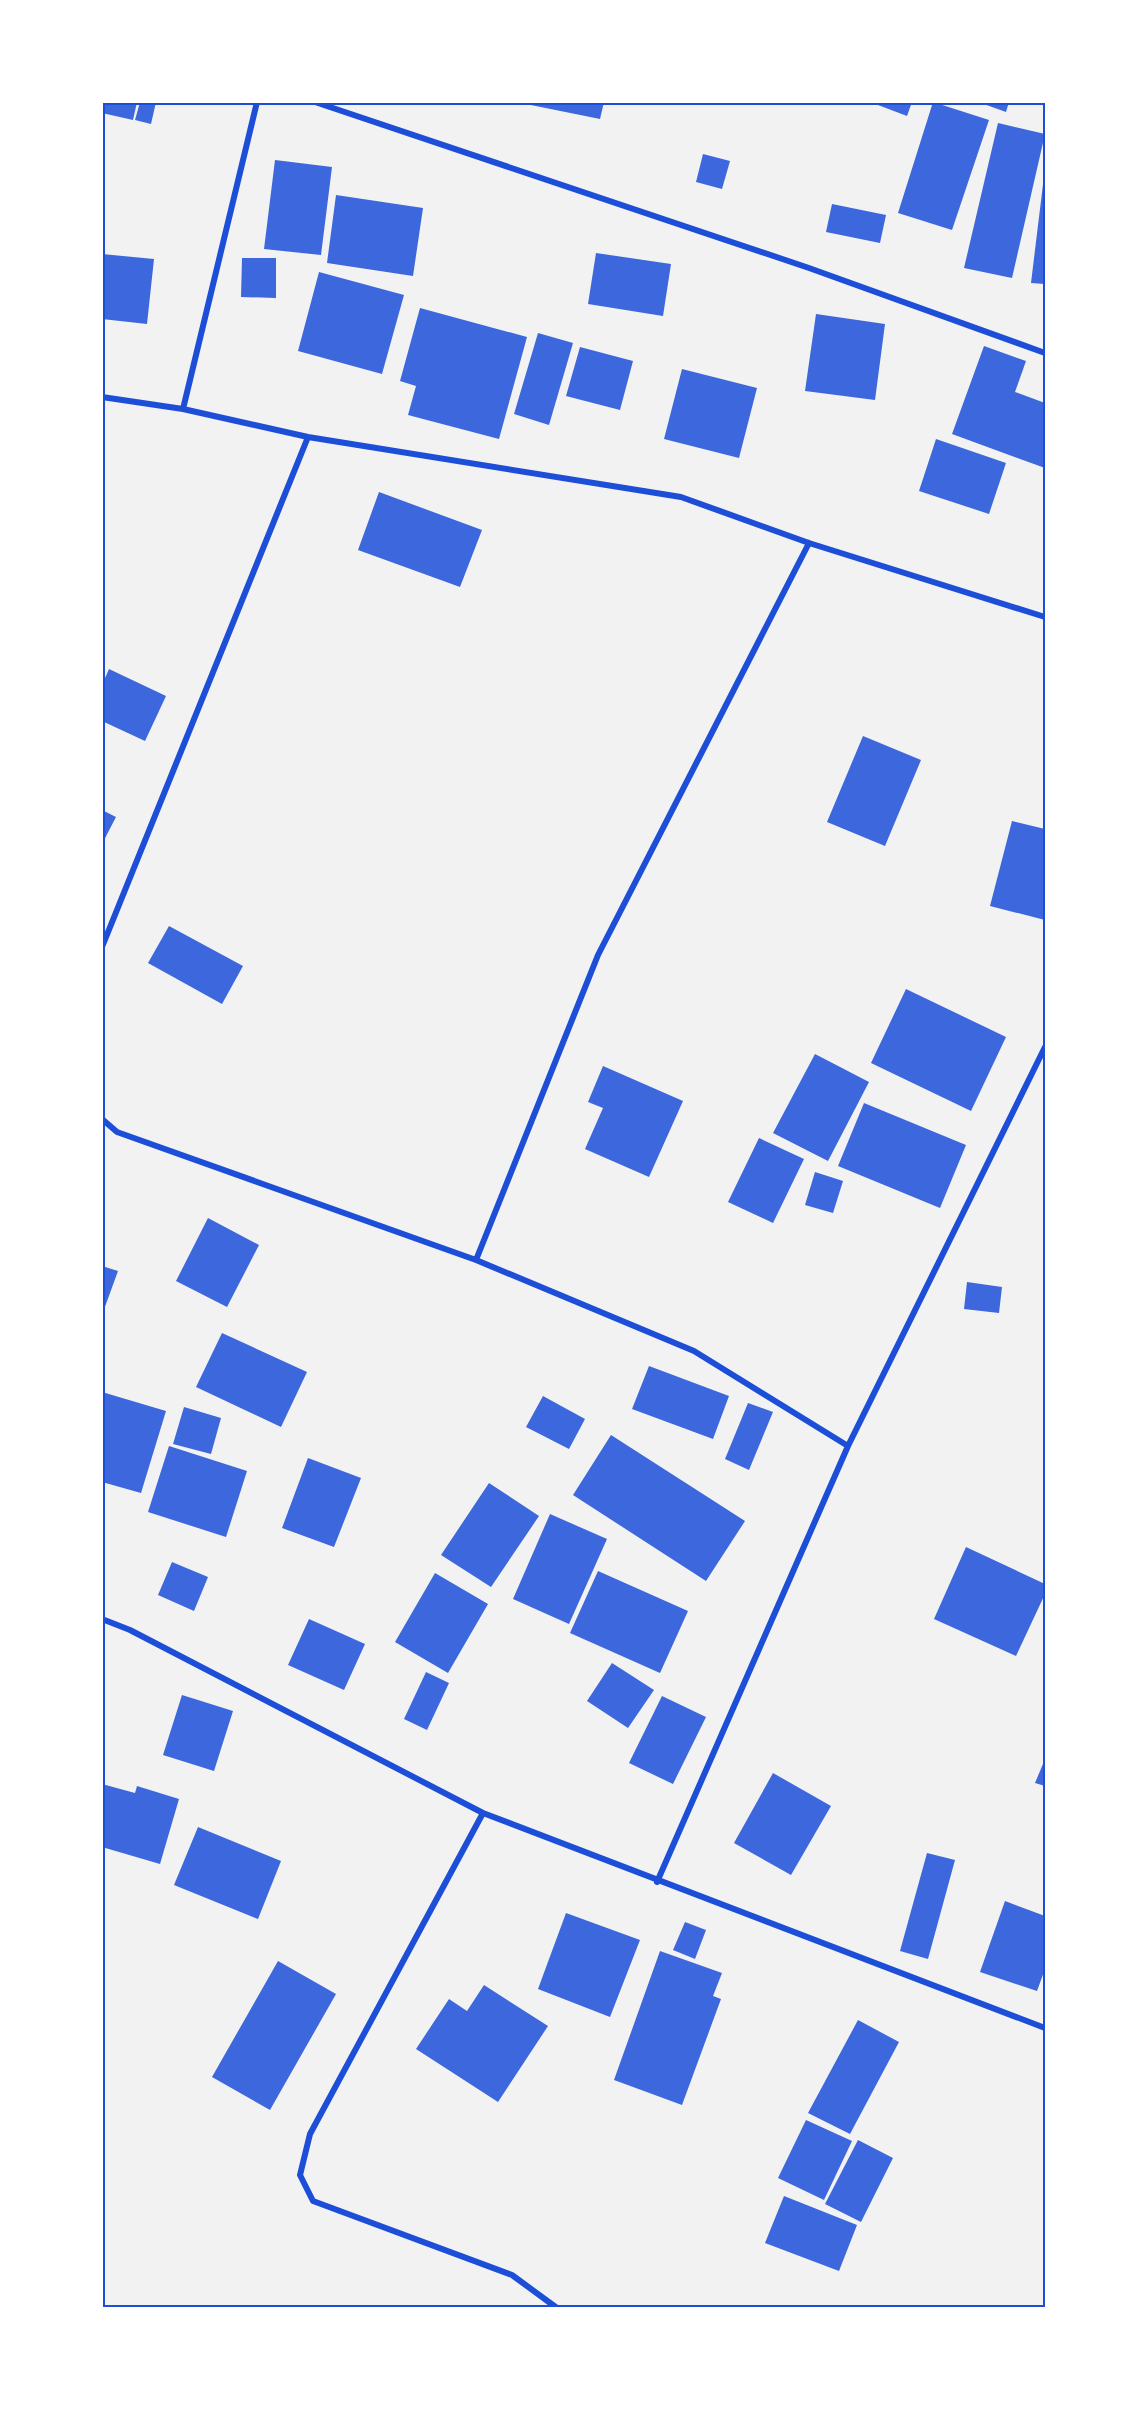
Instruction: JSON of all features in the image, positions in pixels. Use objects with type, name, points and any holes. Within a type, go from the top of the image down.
[{"type":"street","points":[[183,409],[257,102]]},
{"type":"street","points":[[315,102],[809,267],[1045,353]]},
{"type":"street","points":[[102,398],[183,409],[308,438],[681,497],[809,543],[1045,617]]},
{"type":"street","points":[[102,946],[308,438]]},
{"type":"street","points":[[476,1260],[598,955],[809,543]]},
{"type":"street","points":[[657,1882],[848,1446],[1045,1047]]},
{"type":"street","points":[[102,1119],[117,1132],[476,1260],[694,1351],[848,1446]]},
{"type":"street","points":[[102,1619],[130,1630],[483,1813],[657,1882],[1045,2028]]},
{"type":"street","points":[[483,1813],[310,2134],[300,2175],[313,2201],[512,2275],[557,2308]]},
{"type":"building","points":[[102,102],[137,102],[133,120],[102,113]]},
{"type":"building","points":[[140,102],[156,102],[151,124],[135,120]]},
{"type":"building","points":[[516,102],[604,102],[600,119]]},
{"type":"building","points":[[870,102],[912,102],[907,116]]},
{"type":"building","points":[[933,102],[989,120],[952,230],[898,213]]},
{"type":"building","points":[[978,102],[1009,102],[1006,112]]},
{"type":"building","points":[[998,123],[1045,134],[1012,278],[964,268]]},
{"type":"building","points":[[703,154],[730,161],[722,189],[696,182]]},
{"type":"building","points":[[275,160],[332,167],[321,255],[264,249]]},
{"type":"building","points":[[1045,176],[1045,284],[1031,283]]},
{"type":"building","points":[[336,195],[423,208],[413,276],[327,263]]},
{"type":"building","points":[[832,204],[886,215],[880,243],[826,232]]},
{"type":"building","points":[[596,253],[671,264],[663,316],[588,304]]},
{"type":"building","points":[[102,254],[154,259],[147,324],[102,319]]},
{"type":"building","points":[[242,258],[276,258],[276,298],[241,297]]},
{"type":"building","points":[[319,272],[404,295],[382,374],[298,351]]},
{"type":"building","points":[[420,308],[527,337],[499,439],[408,415],[416,386],[400,381]]},
{"type":"building","points":[[816,314],[885,324],[875,400],[805,391]]},
{"type":"building","points":[[538,333],[573,343],[549,425],[514,414]]},
{"type":"building","points":[[984,346],[1026,361],[1015,392],[1045,403],[1045,468],[952,434]]},
{"type":"building","points":[[580,347],[633,361],[620,410],[566,396]]},
{"type":"building","points":[[682,369],[757,388],[739,458],[664,439]]},
{"type":"building","points":[[936,439],[1006,463],[989,514],[919,491]]},
{"type":"building","points":[[379,492],[482,530],[460,587],[358,550]]},
{"type":"building","points":[[109,669],[166,696],[145,741],[102,721],[102,685]]},
{"type":"building","points":[[863,736],[921,760],[885,846],[827,822]]},
{"type":"building","points":[[102,810],[116,817],[102,844]]},
{"type":"building","points":[[1012,821],[1045,829],[1045,920],[990,906]]},
{"type":"building","points":[[169,926],[243,966],[222,1004],[148,963]]},
{"type":"building","points":[[906,989],[1006,1037],[971,1111],[871,1063]]},
{"type":"building","points":[[815,1054],[869,1082],[828,1161],[773,1133]]},
{"type":"building","points":[[603,1066],[683,1101],[649,1177],[585,1149],[603,1108],[588,1102]]},
{"type":"building","points":[[864,1103],[966,1145],[940,1208],[838,1166]]},
{"type":"building","points":[[759,1138],[804,1159],[773,1223],[728,1202]]},
{"type":"building","points":[[815,1172],[843,1181],[833,1213],[805,1205]]},
{"type":"building","points":[[208,1218],[259,1245],[227,1307],[176,1281]]},
{"type":"building","points":[[102,1266],[118,1271],[102,1315]]},
{"type":"building","points":[[967,1282],[1002,1287],[999,1313],[964,1309]]},
{"type":"building","points":[[222,1333],[307,1372],[281,1427],[196,1387]]},
{"type":"building","points":[[649,1366],[729,1396],[713,1439],[632,1409]]},
{"type":"building","points":[[102,1392],[166,1411],[141,1493],[102,1482]]},
{"type":"building","points":[[543,1396],[585,1419],[569,1449],[526,1427]]},
{"type":"building","points":[[748,1403],[773,1412],[749,1470],[725,1459]]},
{"type":"building","points":[[184,1407],[221,1418],[211,1454],[173,1444]]},
{"type":"building","points":[[611,1435],[745,1521],[706,1581],[573,1495]]},
{"type":"building","points":[[169,1446],[247,1471],[226,1537],[148,1512]]},
{"type":"building","points":[[308,1458],[361,1478],[334,1547],[282,1528]]},
{"type":"building","points":[[489,1483],[539,1516],[491,1587],[441,1555]]},
{"type":"building","points":[[550,1514],[607,1539],[569,1624],[513,1599]]},
{"type":"building","points":[[966,1547],[1045,1584],[1045,1594],[1016,1656],[934,1619]]},
{"type":"building","points":[[172,1562],[208,1577],[194,1611],[158,1595]]},
{"type":"building","points":[[598,1571],[688,1611],[660,1673],[570,1633]]},
{"type":"building","points":[[435,1573],[488,1604],[448,1673],[395,1642]]},
{"type":"building","points":[[309,1619],[365,1644],[344,1690],[288,1665]]},
{"type":"building","points":[[612,1663],[654,1690],[628,1728],[587,1701]]},
{"type":"building","points":[[426,1672],[449,1683],[427,1730],[404,1719]]},
{"type":"building","points":[[182,1695],[233,1711],[214,1771],[163,1755]]},
{"type":"building","points":[[662,1696],[706,1717],[673,1784],[629,1763]]},
{"type":"building","points":[[1045,1759],[1045,1786],[1035,1783]]},
{"type":"building","points":[[773,1773],[831,1806],[791,1875],[734,1843]]},
{"type":"building","points":[[102,1784],[135,1793],[137,1786],[179,1799],[160,1864],[102,1847]]},
{"type":"building","points":[[198,1827],[281,1861],[258,1919],[174,1885]]},
{"type":"building","points":[[927,1853],[955,1860],[928,1959],[900,1951]]},
{"type":"building","points":[[1005,1901],[1045,1916],[1045,1969],[1037,1991],[980,1972]]},
{"type":"building","points":[[566,1913],[640,1940],[610,2017],[538,1989]]},
{"type":"building","points":[[685,1922],[706,1930],[695,1959],[673,1950]]},
{"type":"building","points":[[660,1951],[722,1973],[713,1996],[721,1999],[682,2105],[614,2080]]},
{"type":"building","points":[[278,1961],[336,1994],[270,2110],[212,2077]]},
{"type":"building","points":[[484,1985],[548,2026],[498,2102],[416,2049],[449,1999],[467,2011]]},
{"type":"building","points":[[858,2020],[899,2042],[850,2134],[808,2113]]},
{"type":"building","points":[[806,2120],[852,2141],[824,2200],[778,2178]]},
{"type":"building","points":[[858,2140],[893,2158],[861,2222],[825,2204]]},
{"type":"building","points":[[784,2196],[857,2225],[839,2271],[765,2243]]}]
